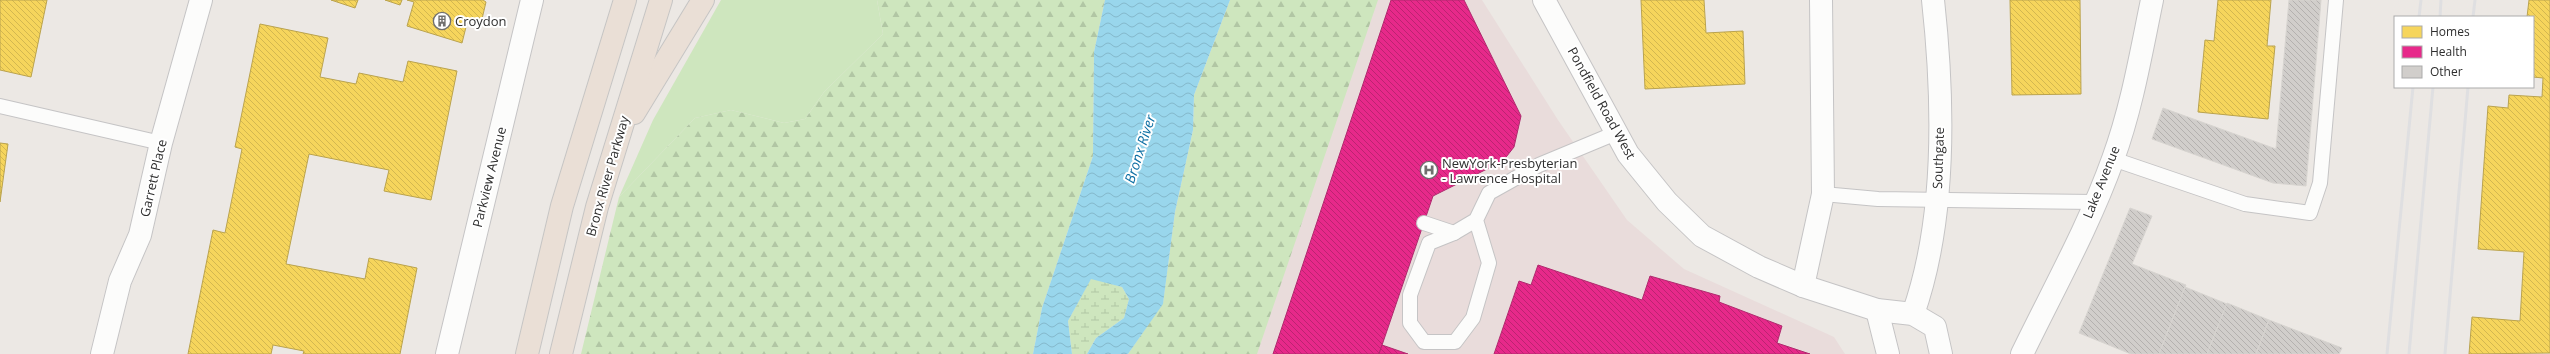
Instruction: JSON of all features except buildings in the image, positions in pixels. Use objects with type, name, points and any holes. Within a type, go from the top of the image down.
[{"type":"highway","points":[[527,354],[564,199],[626,0]]},
{"type":"highway","name":"Bronx River Parkway","points":[[561,354],[582,265],[616,143],[662,0]]},
{"type":"highway","points":[[616,143],[703,0]]},
{"type":"street","name":"Garrett Place","points":[[102,354],[120,281],[140,235],[161,143],[201,0]]},
{"type":"street","name":"Parkview Avenue","points":[[447,354],[532,0]]},
{"type":"street","name":"Pondfield Road West","points":[[1544,0],[1628,154],[1667,202],[1702,236],[1759,267],[1803,286],[1877,310],[1913,314],[1935,327],[1942,354]]},
{"type":"street","points":[[1803,286],[1823,194],[1821,0]]},
{"type":"street","name":"Southgate","points":[[1913,314],[1921,291],[1936,200],[1939,58],[1932,0]]},
{"type":"street","name":"Lake Avenue","points":[[2022,354],[2061,277],[2113,159],[2133,95],[2152,0]]},
{"type":"street","points":[[1877,310],[1888,354]]},
{"type":"lane","points":[[2113,159],[2245,204],[2310,213],[2320,183],[2336,0]]},
{"type":"lane","points":[[0,106],[161,143]]},
{"type":"lane","points":[[1476,220],[1489,263],[1472,318],[1455,342],[1424,342],[1410,323],[1410,295],[1429,243],[1454,233],[1476,220],[1489,193],[1539,165],[1616,133]]},
{"type":"lane","points":[[1823,194],[1936,200],[2094,202]]},
{"type":"lane","points":[[1424,223],[1454,233]]},
{"type":"shaded area","name":"NewYork-Presbyterian - Lawrence Hospital","points":[[1318,0],[1482,0],[1558,120],[1627,220],[1684,269],[1834,337],[1845,354],[1207,354]]},
{"type":"green space","points":[[721,0],[877,0],[883,34],[824,92],[805,119],[784,123],[731,110],[695,118],[619,197],[653,120]]},
{"type":"green space","points":[[877,0],[1105,0],[1094,52],[1093,156],[1042,308],[1033,354],[581,354],[619,197],[695,118],[731,110],[784,123],[805,119],[824,92],[883,34]]},
{"type":"green space","points":[[1230,0],[1378,0],[1257,354],[1128,354],[1163,303],[1175,212],[1193,130],[1194,95]]},
{"type":"green space","points":[[1091,278],[1122,287],[1129,299],[1124,318],[1096,338],[1087,354],[1072,354],[1068,321]]},
{"type":"water","name":"Bronx River","points":[[1105,0],[1230,0],[1194,95],[1193,130],[1175,212],[1163,304],[1128,354],[1087,354],[1096,338],[1124,318],[1129,299],[1122,287],[1091,279],[1068,321],[1072,354],[1033,354],[1042,308],[1093,156],[1094,52]]},
{"type":"railway","points":[[2419,16],[2421,0]]},
{"type":"railway","points":[[2440,16],[2441,0]]},
{"type":"railway","points":[[2473,16],[2475,0]]},
{"type":"railway","points":[[2387,354],[2413,88]]},
{"type":"railway","points":[[2409,354],[2433,88]]},
{"type":"railway","points":[[2445,354],[2468,88]]},
{"type":"place","name":"Croydon","points":[[442,21]]},
{"type":"place","name":"NewYork-Presbyterian - Lawrence Hospital","points":[[1429,170]]}]
